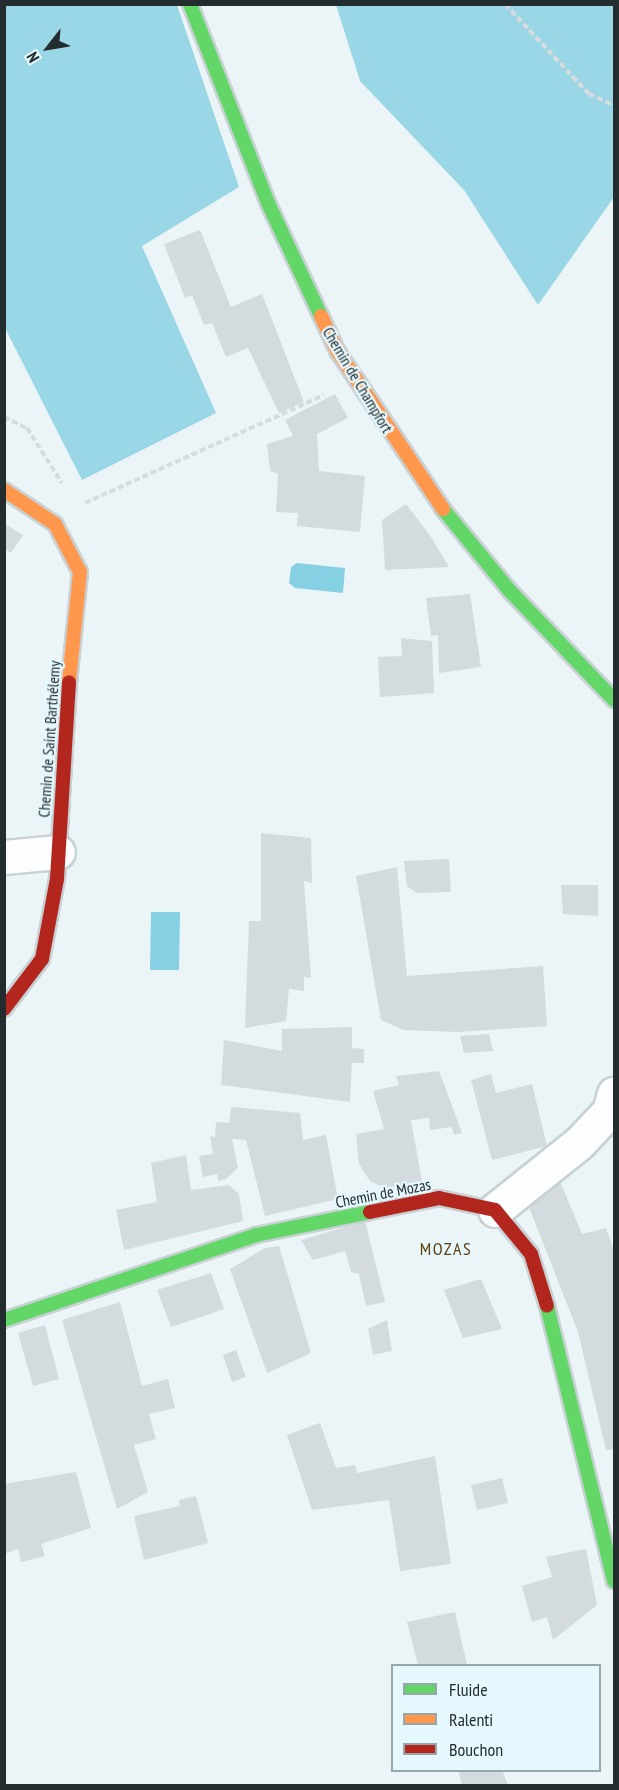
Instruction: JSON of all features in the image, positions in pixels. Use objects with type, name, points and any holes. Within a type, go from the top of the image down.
[{"type":"street","name":"Chemin de Champfort","points":[[190,4],[268,203],[354,379],[417,477],[474,547],[615,700]]},
{"type":"street","name":"Chemin de Saint Barthélemy","points":[[4,490],[55,524],[80,572],[58,852],[42,959],[4,1009]]},
{"type":"street","points":[[4,857],[58,852]]},
{"type":"street","points":[[615,1094],[609,1111],[579,1143],[495,1210],[531,1254],[564,1360],[615,1581]]},
{"type":"street","name":"Chemin de Mozas","points":[[4,1320],[256,1235],[439,1198],[495,1210]]},
{"type":"path","points":[[506,4],[589,94],[615,105]]},
{"type":"path","points":[[90,501],[263,426],[354,379]]},
{"type":"path","points":[[4,417],[27,428],[61,481]]},
{"type":"shaded area","points":[[5,5],[177,5],[239,187],[142,246],[216,413],[82,480],[5,328]]},
{"type":"shaded area","points":[[336,5],[614,5],[614,197],[538,305],[464,190],[360,81]]},
{"type":"shaded area","points":[[297,563],[345,568],[343,593],[295,588],[289,583],[291,567]]},
{"type":"shaded area","points":[[151,912],[180,912],[179,970],[150,970]]},
{"type":"building","points":[[200,230],[231,307],[262,294],[304,402],[279,413],[248,348],[226,357],[212,323],[204,325],[192,295],[185,298],[164,244]]},
{"type":"building","points":[[335,394],[348,418],[317,434],[319,471],[365,476],[360,532],[297,526],[298,513],[276,512],[278,474],[270,471],[267,444],[293,436],[285,420]]},
{"type":"building","points":[[406,504],[431,537],[449,567],[385,570],[382,520]]},
{"type":"building","points":[[4,523],[23,535],[11,553],[4,549]]},
{"type":"building","points":[[470,594],[481,667],[439,673],[438,635],[431,636],[426,598]]},
{"type":"building","points":[[401,638],[432,641],[434,693],[380,697],[378,657],[402,656]]},
{"type":"building","points":[[261,833],[311,838],[312,883],[304,881],[311,978],[304,977],[304,991],[289,989],[286,1021],[245,1028],[249,921],[261,921]]},
{"type":"building","points":[[449,859],[451,892],[417,893],[407,886],[404,861]]},
{"type":"building","points":[[397,867],[407,976],[543,966],[547,1026],[458,1032],[403,1030],[381,1020],[356,876]]},
{"type":"building","points":[[561,885],[598,885],[598,916],[563,914]]},
{"type":"building","points":[[352,1027],[352,1048],[364,1049],[364,1063],[352,1063],[350,1102],[221,1085],[224,1040],[282,1051],[282,1029]]},
{"type":"building","points":[[489,1034],[493,1051],[464,1053],[460,1036]]},
{"type":"building","points":[[439,1071],[462,1133],[454,1135],[452,1127],[430,1130],[429,1118],[411,1120],[422,1181],[384,1188],[370,1181],[359,1164],[356,1134],[384,1129],[373,1091],[399,1085],[396,1076]]},
{"type":"building","points":[[491,1074],[496,1093],[532,1084],[547,1146],[492,1160],[471,1080]]},
{"type":"building","points":[[231,1107],[300,1113],[303,1140],[326,1135],[338,1199],[265,1216],[246,1140],[232,1139],[238,1168],[226,1179],[218,1181],[217,1174],[203,1177],[199,1156],[213,1154],[210,1136],[215,1137],[216,1122],[229,1123]]},
{"type":"building","points":[[186,1155],[191,1190],[229,1185],[239,1194],[243,1221],[124,1250],[116,1210],[157,1202],[151,1163]]},
{"type":"building","points":[[560,1181],[582,1234],[606,1228],[614,1251],[614,1449],[606,1450],[578,1332],[525,1197]]},
{"type":"building","points":[[365,1221],[385,1302],[366,1306],[359,1274],[351,1272],[345,1251],[313,1260],[301,1240]]},
{"type":"building","points":[[279,1246],[311,1353],[267,1373],[230,1269],[265,1248]]},
{"type":"building","points":[[211,1273],[224,1309],[171,1327],[157,1290]]},
{"type":"building","points":[[481,1279],[502,1329],[463,1338],[444,1290]]},
{"type":"building","points":[[120,1302],[142,1386],[168,1379],[175,1408],[149,1414],[156,1439],[134,1445],[148,1492],[117,1509],[62,1320]]},
{"type":"building","points":[[387,1320],[392,1351],[373,1355],[368,1329]]},
{"type":"building","points":[[45,1325],[59,1379],[33,1386],[18,1333]]},
{"type":"building","points":[[236,1350],[246,1377],[232,1382],[223,1355]]},
{"type":"building","points":[[320,1423],[336,1468],[355,1465],[357,1473],[435,1456],[451,1564],[400,1571],[389,1500],[312,1510],[287,1435]]},
{"type":"building","points":[[76,1472],[91,1528],[41,1544],[45,1556],[21,1562],[18,1549],[4,1554],[4,1484]]},
{"type":"building","points":[[502,1478],[508,1503],[477,1510],[471,1485]]},
{"type":"building","points":[[196,1496],[208,1543],[144,1560],[134,1516],[180,1506],[179,1500]]},
{"type":"building","points":[[586,1549],[597,1605],[553,1640],[547,1617],[532,1622],[522,1586],[552,1577],[546,1557]]},
{"type":"building","points":[[455,1612],[467,1664],[418,1664],[407,1622]]},
{"type":"building","points":[[459,1772],[503,1772],[508,1785],[462,1785]]},
{"type":"traffic: fast","points":[[190,4],[268,203],[321,316]]},
{"type":"traffic: fast","points":[[443,509],[509,590],[614,700]]},
{"type":"traffic: fast","points":[[4,1320],[256,1235],[370,1212]]},
{"type":"traffic: fast","points":[[547,1306],[614,1581]]},
{"type":"traffic: slow","points":[[321,316],[338,352],[443,509]]},
{"type":"traffic: slow","points":[[4,490],[55,524],[80,572],[69,682]]},
{"type":"traffic: jam","points":[[4,1009],[42,959],[57,879],[69,682]]},
{"type":"traffic: jam","points":[[370,1212],[439,1198],[495,1210],[531,1254],[547,1306]]},
{"type":"district","name":"MOZAS","points":[[446,1249]]}]
